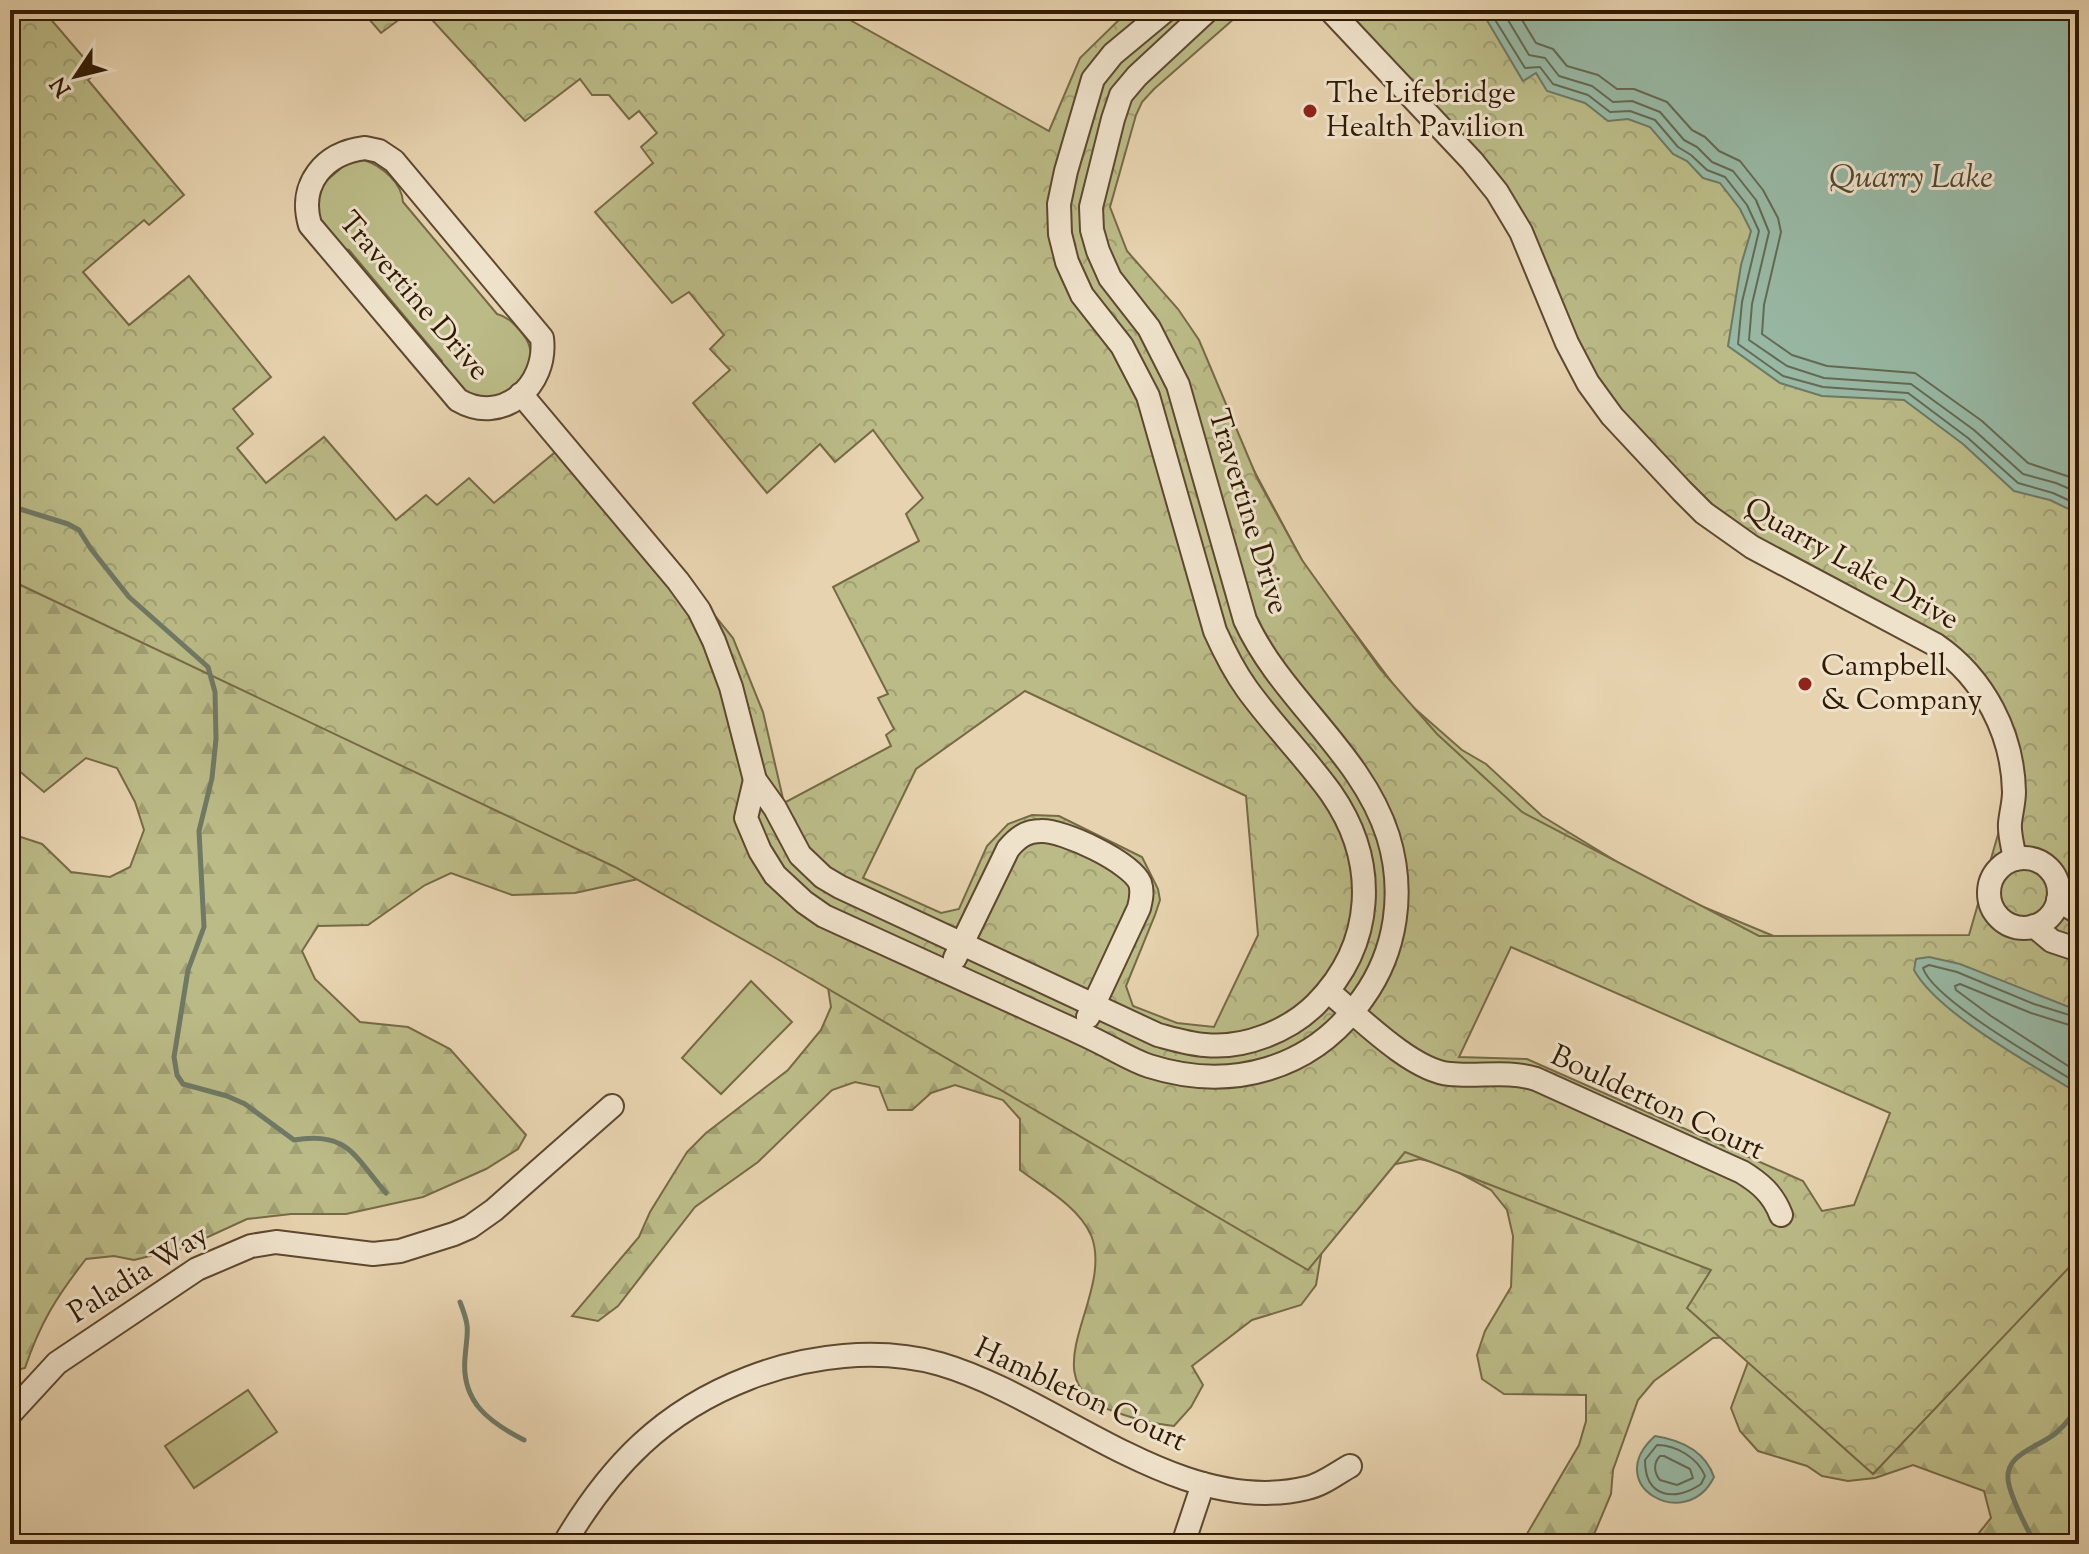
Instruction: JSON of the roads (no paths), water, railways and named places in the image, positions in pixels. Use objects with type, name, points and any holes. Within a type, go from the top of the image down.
[{"type":"street","name":"Travertine Drive","points":[[521,394],[699,610],[731,687],[755,780],[775,808],[800,855],[823,877],[1158,1035],[1207,1046],[1256,1040],[1276,1032],[1309,1011],[1344,970],[1363,917],[1364,886],[1357,847],[1348,823],[1331,794],[1247,690],[1228,660],[1215,631],[1148,396],[1122,346],[1082,295],[1067,262],[1060,234],[1059,204],[1082,110],[1093,79],[1113,54],[1166,10]]},
{"type":"street","name":"Travertine Drive","points":[[755,780],[746,818],[760,851],[782,883],[804,902],[824,916],[1147,1065],[1206,1078],[1265,1071],[1290,1061],[1330,1036],[1372,986],[1395,924],[1398,898],[1388,837],[1378,810],[1358,776],[1273,671],[1257,645],[1245,620],[1178,385],[1149,328],[1110,278],[1092,230],[1091,207],[1121,95],[1137,76],[1208,10]]},
{"type":"street","name":"Quarry Lake Drive","points":[[1330,10],[1472,161],[1497,192],[1521,232],[1567,343],[1588,383],[1612,416],[1682,491],[1704,513],[1739,539],[1936,645],[1955,658],[1971,676],[1987,697],[2010,754],[2014,794],[2010,827],[2015,859]]},
{"type":"street","points":[[1082,110],[1113,119]]},
{"type":"street","name":"Travertine Drive","points":[[365,148],[379,151],[394,161],[536,328],[542,338],[542,365],[535,380],[521,394],[505,405],[488,410],[472,409],[458,400],[310,225],[306,209],[307,192],[315,175],[335,157],[365,148]]},
{"type":"street","points":[[947,972],[1008,849],[1016,839],[1039,831],[1055,832],[1131,870],[1142,896],[1081,1033]]},
{"type":"street","points":[[2015,859],[2038,861],[2055,877],[2058,900],[2050,917],[2023,928],[2003,921],[1991,903],[1991,882],[1996,872],[2015,859]]},
{"type":"street","points":[[2058,900],[2079,913]]},
{"type":"street","points":[[2034,926],[2052,941],[2079,950]]},
{"type":"street","name":"Boulderton Court","points":[[1328,991],[1412,1061],[1431,1071],[1520,1074],[1536,1079],[1742,1172],[1760,1183],[1775,1200],[1781,1215]]},
{"type":"street","name":"Paladia Way","points":[[10,1414],[57,1363],[197,1269],[251,1246],[276,1242],[373,1254],[400,1251],[454,1234],[494,1210],[612,1106]]},
{"type":"street","name":"Hambleton Court","points":[[564,1544],[606,1481],[630,1452],[654,1430],[685,1409],[723,1388],[766,1371],[841,1357],[902,1357],[971,1374],[1144,1462],[1203,1484],[1250,1492],[1282,1493],[1311,1488],[1350,1466]]},
{"type":"street","points":[[1183,1544],[1203,1484]]},
{"type":"water","name":"Quarry Lake","points":[[1474,10],[2079,10],[2079,514],[2050,500],[2014,491],[1963,444],[1904,400],[1822,396],[1780,383],[1728,346],[1741,265],[1751,231],[1740,209],[1720,183],[1703,178],[1687,161],[1673,154],[1650,127],[1628,119],[1608,121],[1585,103],[1547,91],[1536,73],[1523,81],[1485,17]]},
{"type":"water","points":[[1929,957],[1960,964],[2079,1011],[2079,1094],[1989,1038],[1944,1004],[1914,970],[1916,959]]},
{"type":"water","points":[[1655,1436],[1683,1444],[1705,1460],[1714,1477],[1701,1494],[1685,1502],[1669,1502],[1653,1496],[1642,1486],[1637,1471],[1641,1454]]},
{"type":"waterway","points":[[10,503],[79,530],[129,597],[208,667],[215,692],[216,739],[212,778],[199,831],[204,927],[188,970],[174,1057],[177,1075],[183,1084],[245,1104],[294,1140],[327,1139],[338,1143],[357,1158],[386,1193]]},
{"type":"waterway","points":[[460,1302],[467,1330],[465,1373],[473,1399],[489,1418],[524,1440]]},
{"type":"waterway","points":[[2035,1544],[2011,1493],[2010,1466],[2023,1453],[2056,1433],[2079,1403]]},
{"type":"place","name":"The Lifebridge Health Pavilion","points":[[1310,111]]},
{"type":"place","name":"Campbell & Company","points":[[1805,684]]}]
